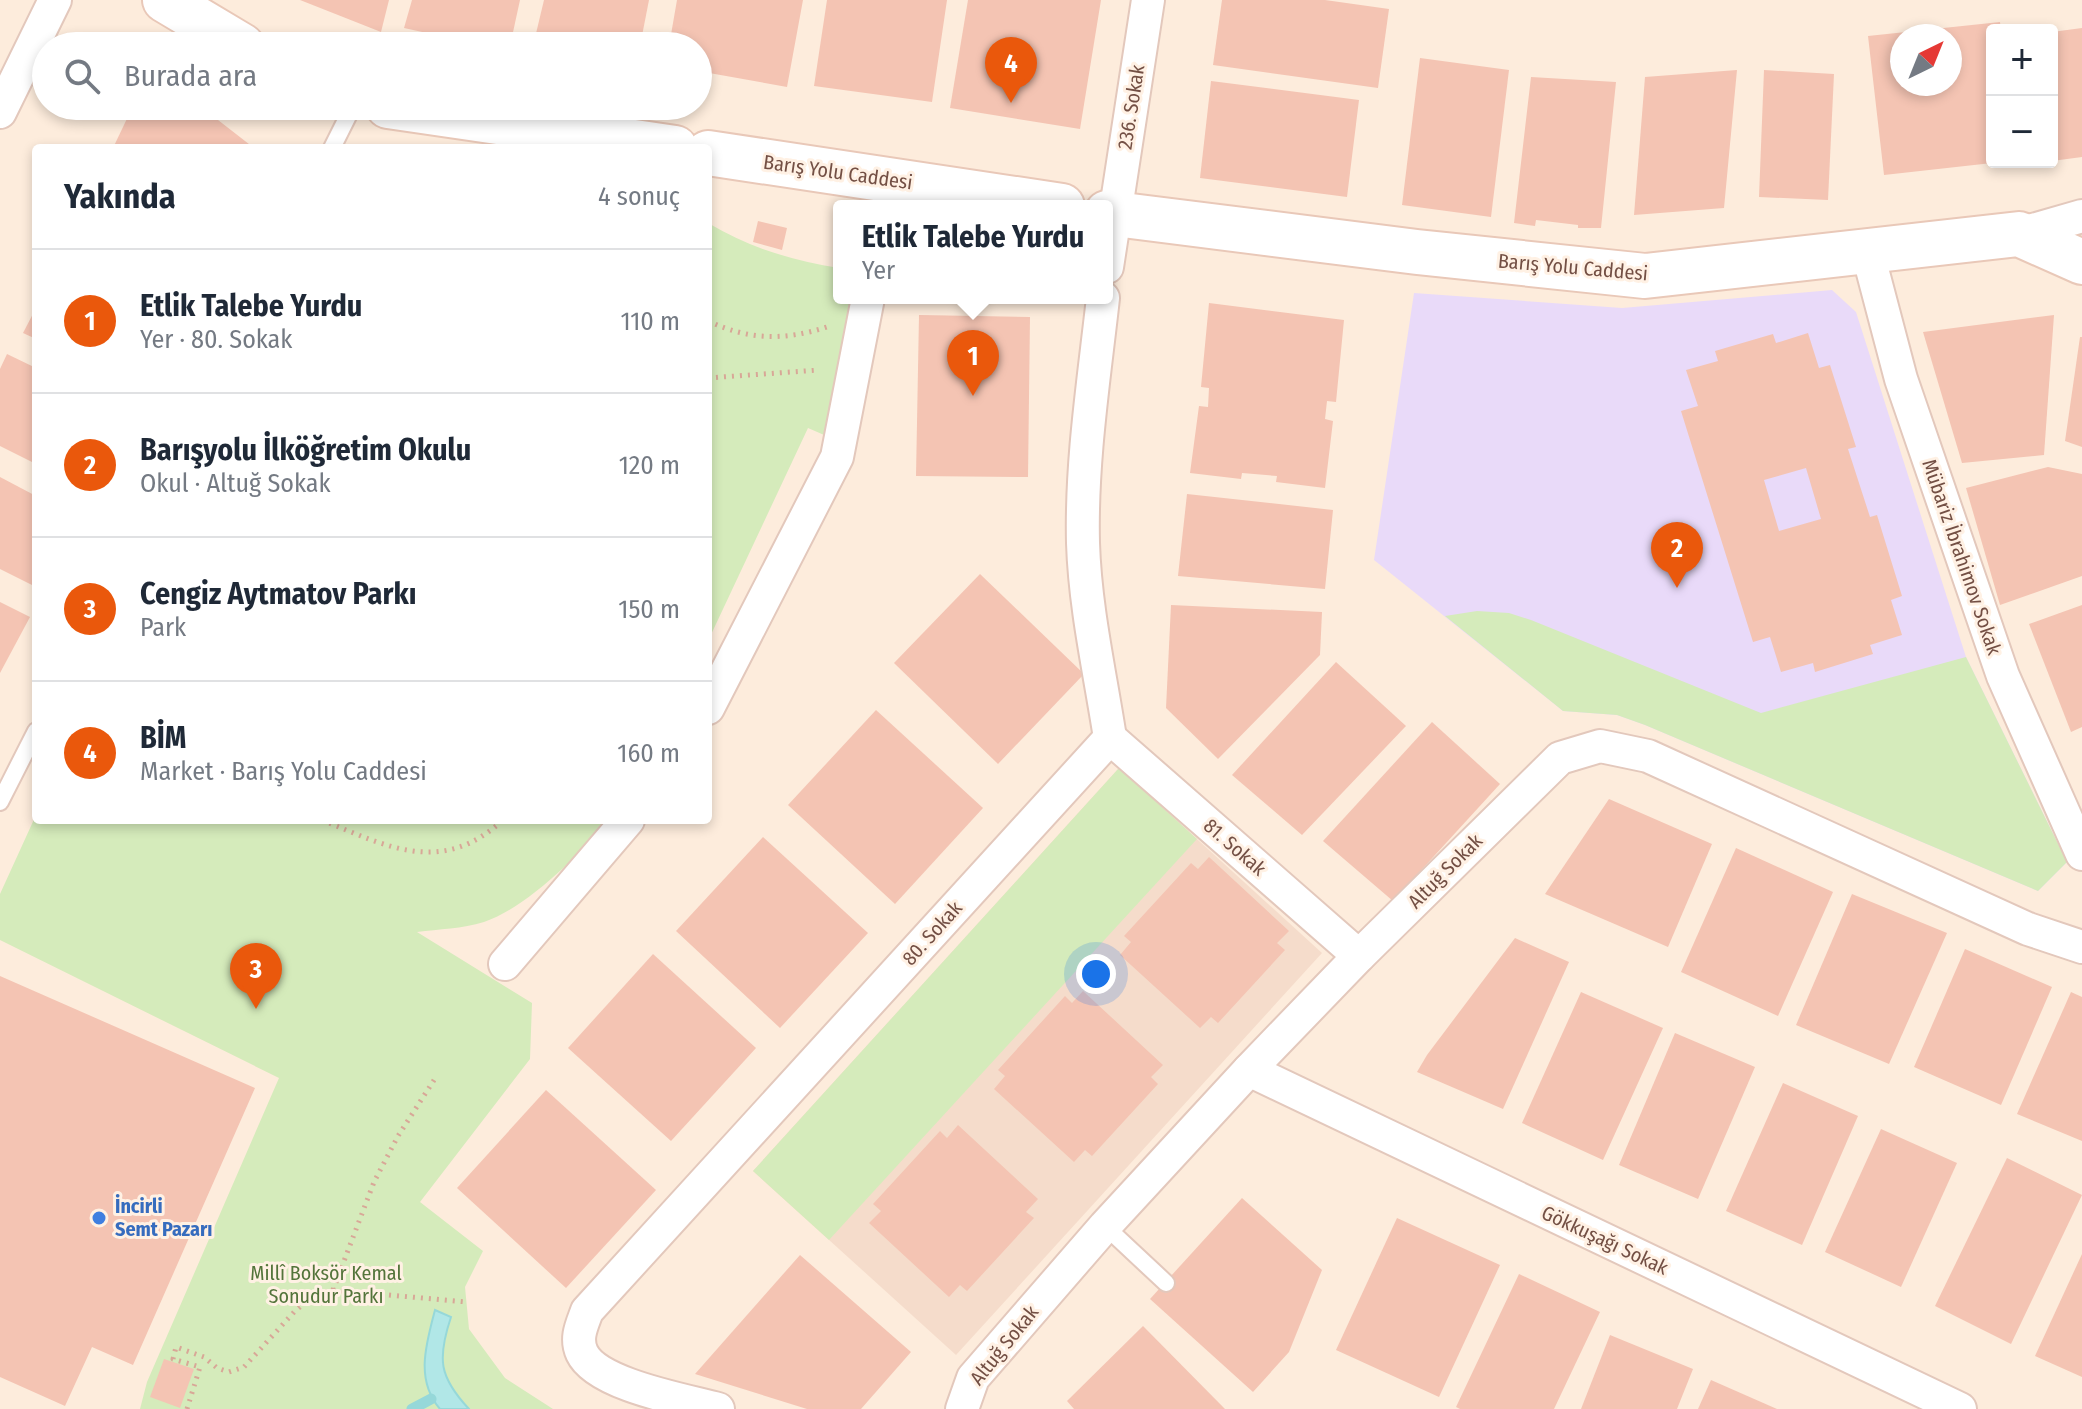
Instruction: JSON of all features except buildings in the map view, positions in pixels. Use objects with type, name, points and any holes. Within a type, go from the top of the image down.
[{"type":"street","points":[[39,32],[55,0]]},
{"type":"street","points":[[165,0],[219,32]]},
{"type":"street","name":"236. Sokak","points":[[1112,200],[1148,0]]},
{"type":"street","points":[[0,112],[32,47]]},
{"type":"street","points":[[484,120],[648,144]]},
{"type":"street","name":"Barış Yolu Caddesi","points":[[712,154],[889,193],[982,200]]},
{"type":"street","name":"Barış Yolu Caddesi","points":[[1113,214],[1645,276],[2019,234],[2082,262]]},
{"type":"street","points":[[2019,234],[2082,216]]},
{"type":"street","name":"Mübariz İbrahimov Sokak","points":[[1867,250],[1901,379],[2003,676],[2082,854]]},
{"type":"street","points":[[1102,304],[1089,415],[1083,543],[1088,600],[1110,738]]},
{"type":"street","points":[[712,700],[837,457],[867,305]]},
{"type":"street","name":"81. Sokak","points":[[1110,738],[1359,956]]},
{"type":"street","name":"80. Sokak","points":[[718,1409],[621,1383],[595,1367],[582,1354],[578,1334],[587,1311],[1110,738]]},
{"type":"street","name":"Altuğ Sokak","points":[[962,1409],[973,1378],[1105,1226],[1359,956],[1560,758],[1600,746],[1648,756],[2028,929],[2082,947]]},
{"type":"street","points":[[505,964],[625,824]]},
{"type":"street","name":"Gökkuşağı Sokak","points":[[1249,1070],[1960,1409]]},
{"type":"lane","points":[[334,144],[346,120]]},
{"type":"lane","points":[[0,802],[32,739]]},
{"type":"lane","points":[[1105,1226],[1166,1283]]},
{"type":"path","points":[[712,323],[734,333],[776,338],[811,332],[854,319],[867,305]]},
{"type":"path","points":[[712,378],[855,365]]},
{"type":"path","points":[[333,824],[416,853],[452,851],[489,833],[499,824]]},
{"type":"path","points":[[333,1290],[374,1182],[398,1136],[436,1077]]},
{"type":"path","points":[[187,1409],[200,1367],[173,1359],[176,1347],[204,1357],[217,1368],[229,1372],[244,1367],[295,1311],[313,1296],[333,1290],[467,1302]]},
{"type":"shaded area","points":[[1832,290],[1856,312],[1966,657],[2067,862],[2038,891],[1645,725],[1617,715],[1563,711],[1374,560],[1414,293],[1622,308]]},
{"type":"shaded area","points":[[1119,768],[1322,953],[956,1355],[753,1171]]},
{"type":"green space","points":[[712,225],[771,252],[833,267],[833,304],[853,304],[831,438],[808,428],[712,632]]},
{"type":"green space","points":[[1477,611],[1509,613],[1531,620],[1761,713],[1966,657],[2067,862],[2038,891],[1645,725],[1617,715],[1563,711],[1445,616]]},
{"type":"green space","points":[[1119,768],[1197,839],[829,1240],[753,1171]]},
{"type":"green space","name":"Millî Boksör Kemal Sonudur Parkı","points":[[32,824],[604,824],[535,893],[500,915],[467,926],[417,932],[532,1003],[530,1059],[420,1202],[483,1251],[465,1287],[469,1329],[505,1378],[553,1409],[140,1409],[147,1382],[279,1078],[0,940],[0,894]]},
{"type":"water","points":[[435,1310],[451,1317],[444,1345],[444,1367],[446,1377],[469,1409],[440,1409],[427,1386],[425,1361]]},
{"type":"waterway","points":[[412,1409],[431,1399]]},
{"type":"place","name":"BİM","points":[[1011,103]]},
{"type":"place","name":"Etlik Talebe Yurdu","points":[[973,396]]},
{"type":"place","name":"Barışyolu İlköğretim Okulu","points":[[1677,588]]},
{"type":"place","name":"Cengiz Aytmatov Parkı","points":[[256,1009]]},
{"type":"place","name":"İncirli Semt Pazarı","points":[[99,1218]]}]
